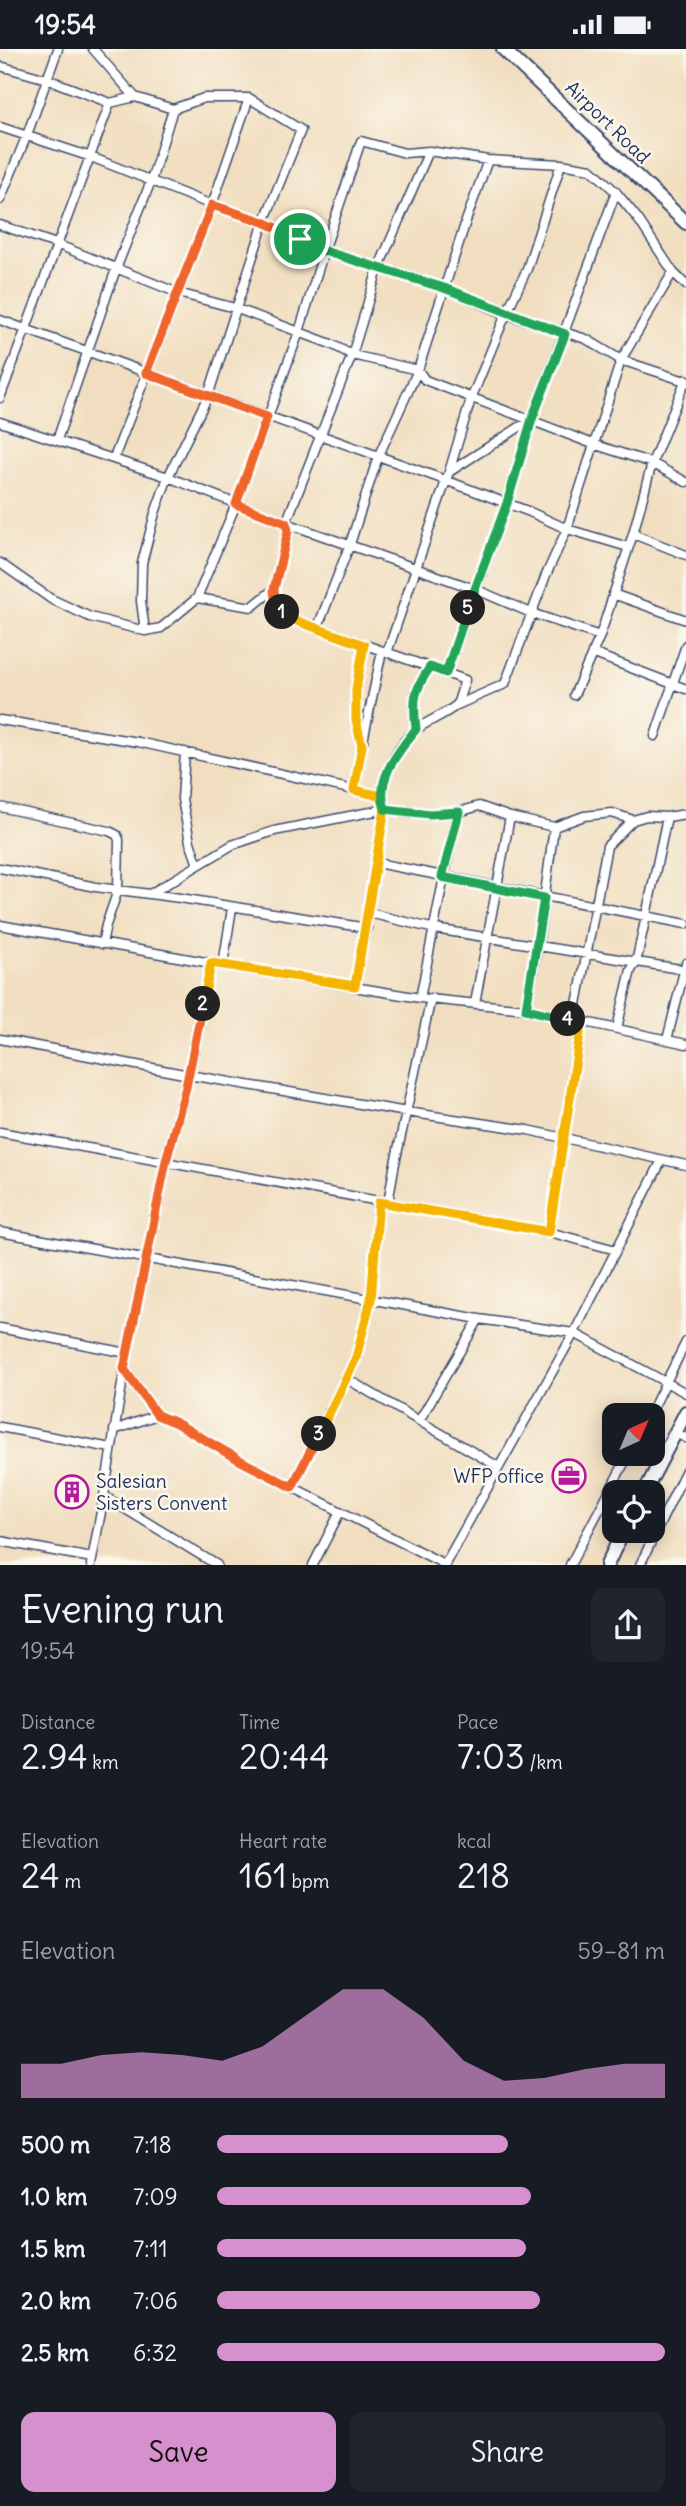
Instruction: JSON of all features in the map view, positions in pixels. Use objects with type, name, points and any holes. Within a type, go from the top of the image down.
[{"type":"street","points":[[0,200],[58,49]]},
{"type":"street","points":[[93,49],[135,97]]},
{"type":"street","name":"Airport Road","points":[[503,49],[686,223]]},
{"type":"street","points":[[0,66],[47,79],[110,103],[135,97],[173,109],[204,99],[249,98],[301,130],[264,222],[208,396],[167,477],[142,563],[141,601],[145,631]]},
{"type":"street","points":[[114,458],[212,205],[249,98]]},
{"type":"street","points":[[0,398],[110,103]]},
{"type":"street","points":[[57,440],[116,269],[151,181],[173,109]]},
{"type":"street","points":[[0,127],[91,157],[212,205],[264,222],[324,251],[444,288],[506,314],[586,339],[621,360],[686,381],[652,463],[633,534],[600,636],[574,695]]},
{"type":"street","points":[[0,563],[51,599],[90,617],[145,631],[160,628],[197,598],[236,504],[299,332],[361,141],[405,153],[429,151],[488,160],[561,164],[591,169],[616,192],[638,219],[673,272],[686,285]]},
{"type":"street","points":[[429,151],[379,269],[352,355],[286,523],[288,531],[274,589],[276,608],[291,619],[465,680],[457,705]]},
{"type":"street","points":[[317,629],[350,544],[378,457],[418,370],[488,160]]},
{"type":"street","points":[[354,790],[384,652],[447,476],[471,399],[527,269],[561,164]]},
{"type":"street","points":[[446,673],[507,503],[532,419],[616,192]]},
{"type":"street","points":[[0,225],[56,244],[178,293],[235,309],[299,332],[352,355],[418,370],[425,380],[593,444],[652,463],[686,482]]},
{"type":"street","points":[[355,986],[385,809],[381,796],[384,778],[401,748],[416,729],[457,705],[505,684],[531,613],[567,529],[621,360],[673,272]]},
{"type":"street","points":[[0,320],[378,457],[447,476],[567,529],[628,547]]},
{"type":"street","points":[[447,476],[532,419]]},
{"type":"street","points":[[0,422],[114,458],[286,523],[475,589],[531,613],[600,636]]},
{"type":"street","points":[[633,534],[686,555]]},
{"type":"street","points":[[197,598],[252,607],[274,589]]},
{"type":"street","points":[[613,594],[686,620]]},
{"type":"street","points":[[362,746],[356,720],[356,689],[364,645]]},
{"type":"street","points":[[655,736],[686,645]]},
{"type":"street","points":[[592,653],[686,689]]},
{"type":"street","points":[[416,729],[413,703],[417,687],[430,667]]},
{"type":"street","points":[[0,720],[138,742],[381,796]]},
{"type":"street","points":[[185,752],[182,799],[190,842],[198,865]]},
{"type":"street","points":[[150,894],[232,845],[274,831],[385,809],[430,814],[459,812],[479,806],[510,817],[554,827],[584,816],[612,813],[633,820]]},
{"type":"street","points":[[0,807],[113,832],[119,840],[118,890],[102,944]]},
{"type":"street","points":[[420,998],[435,929],[442,877],[459,812]]},
{"type":"street","points":[[549,1232],[585,955],[607,846],[633,820],[647,816],[686,814]]},
{"type":"street","points":[[475,1003],[510,817]]},
{"type":"street","points":[[617,1028],[631,970],[636,963],[667,817]]},
{"type":"street","points":[[526,1009],[538,945],[554,827]]},
{"type":"street","points":[[377,863],[686,925]]},
{"type":"street","points":[[0,868],[118,890],[366,928]]},
{"type":"street","points":[[223,965],[232,908]]},
{"type":"street","points":[[369,913],[435,929],[636,963],[685,968],[667,1040]]},
{"type":"street","points":[[0,925],[420,998],[526,1009],[686,1044]]},
{"type":"street","points":[[0,1541],[91,1561],[127,1353],[166,1161],[189,1075],[211,963]]},
{"type":"street","points":[[292,1487],[356,1358],[371,1299],[384,1202],[407,1112],[431,998]]},
{"type":"street","points":[[0,1039],[189,1075],[528,1130],[686,1165]]},
{"type":"street","points":[[0,1132],[549,1232],[616,1250]]},
{"type":"street","points":[[124,1369],[157,1415],[243,1462],[446,1564],[573,1333],[662,1160]]},
{"type":"street","points":[[0,1232],[479,1319],[573,1333],[686,1393]]},
{"type":"street","points":[[419,1421],[479,1319]]},
{"type":"street","points":[[0,1328],[127,1353]]},
{"type":"street","points":[[656,1403],[686,1342]]},
{"type":"street","points":[[347,1379],[498,1466]]},
{"type":"street","points":[[652,1480],[681,1436],[686,1412]]},
{"type":"street","points":[[114,1430],[157,1415]]},
{"type":"street","points":[[0,1427],[111,1448]]},
{"type":"street","points":[[570,1565],[622,1467]]},
{"type":"street","points":[[640,1565],[686,1470]]},
{"type":"street","points":[[104,1496],[205,1562],[217,1565]]},
{"type":"street","points":[[313,1565],[341,1512]]},
{"type":"street","points":[[607,1565],[618,1543]]},
{"type":"place","name":"WFP office","points":[[569,1476]]},
{"type":"place","name":"Salesian Sisters Convent","points":[[72,1492]]},
{"type":"route","points":[[300,239],[264,222],[212,205],[146,373],[267,417],[236,504],[286,523],[288,531],[274,589],[276,608],[291,619],[364,645],[356,689],[356,720],[362,746],[354,790],[381,796],[385,809],[369,913],[355,986],[211,963],[186,1087],[166,1161],[124,1369],[157,1415],[292,1487],[356,1358],[371,1299],[379,1202],[549,1232],[582,1021],[526,1009],[544,898],[442,877],[459,812],[430,814],[385,809],[381,796],[384,778],[401,748],[416,729],[413,703],[417,687],[430,667],[446,673],[507,503],[532,419],[565,334],[506,314],[495,307],[444,288],[324,251],[300,239]]}]
